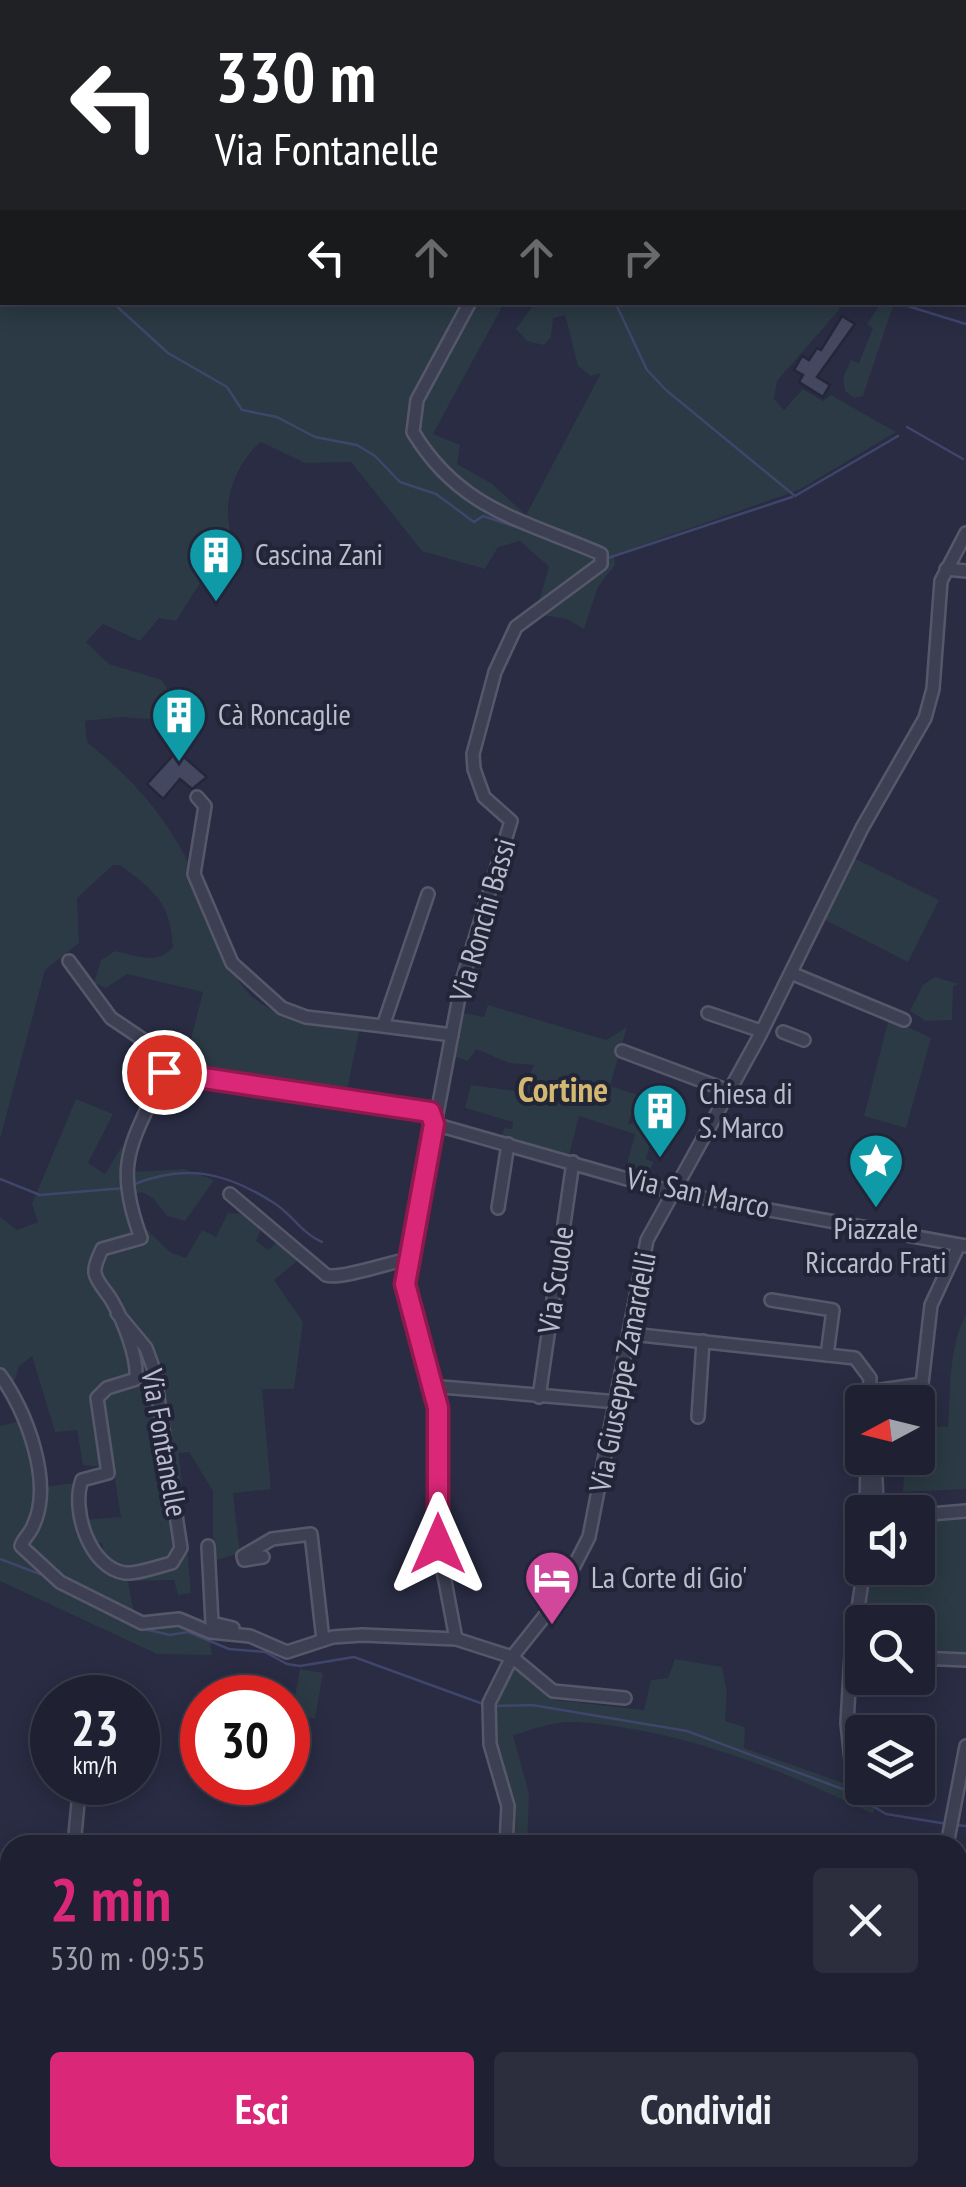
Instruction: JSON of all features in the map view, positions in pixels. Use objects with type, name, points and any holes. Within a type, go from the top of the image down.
[{"type":"street","name":"Via Ronchi Bassi","points":[[456,1638],[438,1544],[438,1408],[405,1284],[462,982],[512,821],[484,797],[473,754],[495,672],[516,628],[602,564],[601,554],[472,500],[438,467],[413,432],[416,400],[468,305]]},
{"type":"street","name":"Via Giuseppe Zanardelli","points":[[507,1835],[508,1806],[490,1744],[490,1698],[512,1657],[538,1629],[581,1558],[618,1402],[647,1240],[762,1030],[788,969],[854,843],[925,718],[933,689],[946,569],[966,533]]},
{"type":"street","points":[[946,569],[966,571]]},
{"type":"street","points":[[197,797],[205,806],[194,874],[232,964],[262,992],[294,1012],[452,1034]]},
{"type":"street","points":[[383,1026],[428,894]]},
{"type":"street","points":[[69,961],[112,1018],[157,1048],[164,1072],[430,1112],[434,1124]]},
{"type":"street","points":[[788,969],[904,1020]]},
{"type":"street","points":[[708,1013],[762,1030]]},
{"type":"street","points":[[784,1032],[804,1040]]},
{"type":"street","points":[[622,1051],[729,1090]]},
{"type":"street","name":"Via Fontanelle","points":[[117,1313],[146,1348],[154,1370],[181,1548],[172,1563],[125,1573],[102,1562],[84,1529],[78,1491],[82,1480],[108,1473],[97,1398],[107,1388],[136,1378],[137,1368],[117,1313],[96,1276],[95,1264],[102,1249],[141,1238],[128,1205],[125,1160],[164,1072]]},
{"type":"street","name":"Via San Marco","points":[[434,1124],[672,1192],[962,1245]]},
{"type":"street","points":[[498,1208],[508,1144]]},
{"type":"street","name":"Via Scuole","points":[[539,1397],[573,1162]]},
{"type":"street","points":[[230,1194],[326,1276],[345,1277],[360,1267],[408,1259]]},
{"type":"street","points":[[919,1385],[930,1305],[962,1245]]},
{"type":"street","points":[[771,1300],[833,1310],[827,1355]]},
{"type":"street","points":[[632,1334],[854,1358],[871,1385]]},
{"type":"street","points":[[698,1417],[703,1341]]},
{"type":"street","points":[[0,1375],[21,1408],[40,1486],[34,1526],[22,1547],[60,1582],[142,1623],[179,1620],[210,1632],[250,1636]]},
{"type":"street","points":[[430,1386],[618,1402]]},
{"type":"street","points":[[935,1513],[966,1511]]},
{"type":"street","points":[[263,1557],[244,1560],[243,1556],[272,1539],[312,1534],[323,1640]]},
{"type":"street","points":[[208,1546],[212,1624],[287,1652],[323,1640],[362,1635],[456,1638],[512,1657],[552,1691],[625,1698]]},
{"type":"street","points":[[935,1659],[966,1660]]},
{"type":"street","points":[[950,1835],[966,1746]]},
{"type":"street","points":[[75,1835],[78,1805]]},
{"type":"shaded area","points":[[0,305],[503,305],[433,434],[460,445],[457,464],[491,483],[526,515],[601,373],[591,376],[578,366],[565,315],[553,318],[551,337],[544,345],[527,341],[516,329],[534,305],[840,305],[777,381],[774,399],[784,410],[803,389],[823,401],[831,395],[896,432],[799,490],[614,555],[615,565],[598,587],[584,629],[567,619],[535,614],[549,567],[520,541],[498,547],[485,569],[422,551],[351,462],[305,463],[261,442],[242,465],[230,493],[229,524],[240,552],[202,580],[176,621],[159,618],[140,641],[103,624],[86,642],[109,664],[162,680],[187,722],[122,717],[85,721],[87,742],[130,781],[177,841],[214,935],[240,982],[254,998],[295,1018],[360,1027],[346,1095],[175,1070],[185,1062],[203,992],[127,974],[106,988],[94,983],[101,960],[115,951],[153,958],[173,947],[168,919],[158,899],[132,874],[113,865],[77,898],[79,943],[45,970],[0,1139]]},
{"type":"shaded area","points":[[880,305],[893,305],[863,396],[854,398],[845,391],[843,378],[851,360],[859,363],[873,328],[867,324]]},
{"type":"shaded area","points":[[852,857],[939,900],[908,962],[821,918]]},
{"type":"shaded area","points":[[935,977],[959,984],[953,986],[952,1020],[926,1021],[910,1011],[923,985]]},
{"type":"shaded area","points":[[488,1005],[606,1040],[627,1027],[610,1086],[638,1095],[628,1124],[648,1122],[648,1129],[654,1131],[646,1159],[653,1162],[649,1175],[626,1168],[635,1134],[579,1116],[569,1156],[502,1138],[504,1128],[512,1129],[513,1122],[465,1108],[471,1085],[522,1092],[534,1065],[509,1063],[476,1049],[468,1061],[455,1057],[458,1012],[484,1017]]},
{"type":"shaded area","points":[[889,1018],[931,1038],[906,1128],[864,1116]]},
{"type":"shaded area","points":[[76,1099],[113,1114],[88,1163],[105,1174],[121,1148],[126,1149],[123,1182],[136,1236],[105,1245],[93,1270],[135,1374],[100,1389],[105,1467],[83,1465],[77,1430],[55,1432],[32,1356],[19,1366],[15,1380],[8,1383],[0,1373],[0,1217],[17,1230],[38,1222],[32,1204]]},
{"type":"shaded area","points":[[132,1149],[134,1172],[184,1169],[214,1180],[185,1221],[167,1216],[154,1199],[142,1192],[132,1195]]},
{"type":"shaded area","points":[[228,1213],[253,1214],[263,1224],[256,1241],[268,1250],[279,1241],[303,1256],[274,1280],[303,1322],[294,1389],[262,1389],[271,1489],[233,1493],[240,1553],[213,1561],[213,1491],[189,1452],[179,1453],[191,1593],[178,1595],[174,1580],[128,1581],[134,1614],[61,1581],[22,1544],[42,1487],[75,1483],[76,1507],[102,1564],[124,1574],[179,1559],[158,1380],[97,1274],[106,1251],[137,1242],[138,1221],[170,1252],[186,1258],[202,1230],[216,1237]]},
{"type":"shaded area","points":[[966,1315],[966,1489],[903,1492],[904,1475],[935,1475],[935,1427],[948,1427],[953,1355]]},
{"type":"shaded area","points":[[121,1319],[150,1361],[178,1545],[170,1562],[128,1570],[104,1558],[102,1543],[95,1543],[83,1520],[121,1517],[101,1394],[135,1382]]},
{"type":"shaded area","points":[[20,1421],[35,1500],[27,1530],[17,1545],[97,1605],[137,1621],[209,1637],[212,1655],[157,1654],[0,1581],[0,1426]]},
{"type":"shaded area","points":[[966,1518],[966,1653],[935,1652],[935,1605],[862,1605],[866,1585],[935,1585],[935,1520]]},
{"type":"shaded area","points":[[675,1659],[722,1667],[727,1693],[725,1721],[745,1727],[744,1748],[845,1784],[845,1801],[728,1753],[650,1732],[566,1722],[513,1735],[529,1794],[527,1835],[513,1835],[493,1722],[497,1699],[518,1663],[555,1700],[644,1710],[651,1680],[668,1678]]},
{"type":"shaded area","points":[[300,1669],[323,1673],[315,1719],[310,1718],[310,1675],[299,1675]]},
{"type":"shaded area","points":[[853,1805],[877,1805],[882,1811],[875,1808],[873,1814]]},
{"type":"building","points":[[842,316],[855,324],[817,377],[830,385],[823,397],[799,382],[803,375],[794,370],[802,356],[809,360],[817,348],[821,350]]},
{"type":"building","name":"Cà Roncaglie","points":[[177,751],[207,777],[192,789],[180,779],[163,799],[147,784]]},
{"type":"waterway","points":[[115,305],[168,353],[227,387],[242,410],[277,417],[315,437],[357,445],[375,456],[400,482],[436,494],[474,522],[483,516],[537,534]]},
{"type":"waterway","points":[[616,305],[647,370],[795,496],[898,436]]},
{"type":"waterway","points":[[904,305],[966,324]]},
{"type":"waterway","points":[[907,427],[963,459]]},
{"type":"waterway","points":[[608,558],[792,497]]},
{"type":"waterway","points":[[132,1185],[170,1174],[222,1178],[274,1203],[322,1242]]},
{"type":"waterway","points":[[0,1179],[40,1195],[125,1188]]},
{"type":"waterway","points":[[0,1559],[45,1576]]},
{"type":"waterway","points":[[144,1629],[170,1635],[188,1632],[229,1649],[265,1652],[300,1666],[354,1657],[483,1704]]},
{"type":"waterway","points":[[496,1706],[532,1705],[687,1731],[845,1790],[886,1814],[947,1824]]},
{"type":"waterway","points":[[955,1825],[966,1826]]},
{"type":"place","name":"Cascina Zani","points":[[216,604]]},
{"type":"place","name":"Cà Roncaglie","points":[[179,764]]},
{"type":"place","name":"Chiesa di S. Marco","points":[[660,1160]]},
{"type":"place","name":"Piazzale Riccardo Frati","points":[[876,1210]]},
{"type":"place","name":"La Corte di Gio'","points":[[552,1627]]},
{"type":"district","name":"Cortine","points":[[563,1090]]},
{"type":"route","points":[[164,1072],[430,1112],[434,1124],[405,1284],[438,1408],[438,1544]]}]
